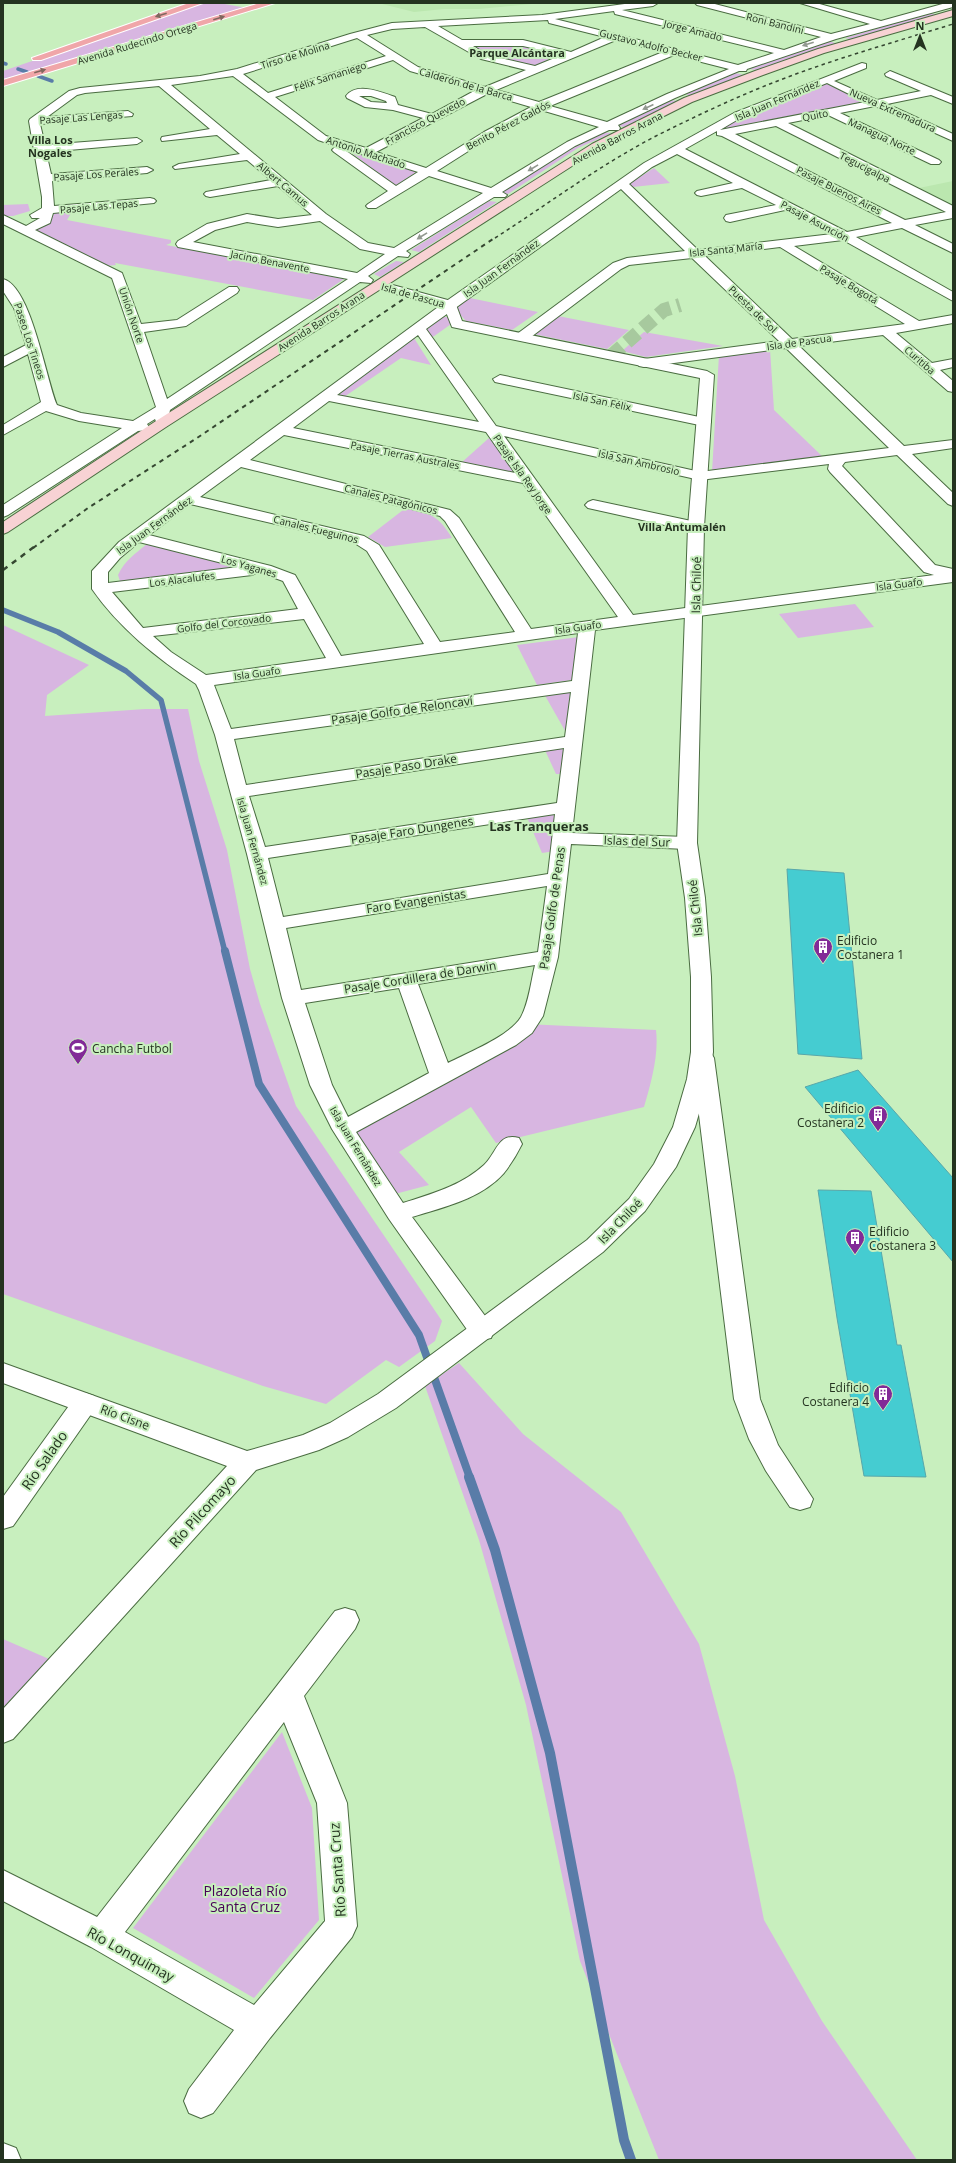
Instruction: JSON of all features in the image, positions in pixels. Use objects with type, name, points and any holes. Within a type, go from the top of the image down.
[{"type":"main road","name":"Avenida Rudecindo Ortega","points":[[25,62],[198,3]]},
{"type":"main road","name":"Avenida Rudecindo Ortega","points":[[3,82],[267,4]]},
{"type":"main road","points":[[233,5],[267,4]]},
{"type":"main road","name":"Avenida Barros Arana","points":[[3,530],[155,423],[185,408],[596,146],[688,100],[759,73],[851,42],[950,14]]},
{"type":"street","name":"Tirso de Molina","points":[[34,121],[74,94],[84,90],[162,83],[236,73],[265,66],[373,30],[392,26],[425,23],[542,18],[604,8],[653,3]]},
{"type":"street","name":"Roni Bandini","points":[[700,3],[851,42]]},
{"type":"street","points":[[805,3],[879,24]]},
{"type":"street","points":[[908,4],[928,10],[950,14]]},
{"type":"street","name":"Avenida Barros Arana","points":[[163,408],[396,252],[571,144],[671,96],[782,52],[953,4]]},
{"type":"street","name":"Jorge Amado","points":[[604,8],[782,52]]},
{"type":"street","name":"Gustavo Adolfo Becker","points":[[542,18],[759,73]]},
{"type":"street","points":[[425,23],[485,57],[536,69]]},
{"type":"street","name":"Calderón de la Barca","points":[[360,35],[392,57],[414,69],[626,131]]},
{"type":"street","name":"Francisco Quevedo","points":[[367,152],[432,117],[487,90],[569,54],[617,36]]},
{"type":"street","points":[[460,43],[523,43],[569,54]]},
{"type":"street","name":"Benito Pérez Galdós","points":[[372,206],[488,134],[540,106],[674,51]]},
{"type":"street","name":"Félix Samaniego","points":[[268,96],[392,57]]},
{"type":"street","name":"Isla Juan Fernández","points":[[100,589],[100,571],[114,555],[450,305],[559,226],[648,165],[698,137],[745,113],[862,66]]},
{"type":"street","name":"Antonio Machado","points":[[236,73],[322,138],[512,199]]},
{"type":"street","points":[[890,74],[953,101]]},
{"type":"street","name":"Albert Camus","points":[[162,83],[322,217],[364,246],[419,258]]},
{"type":"street","name":"Nueva Extremadura","points":[[832,83],[876,103],[950,142]]},
{"type":"street","name":"Quito","points":[[698,137],[932,92]]},
{"type":"street","name":"Avenida Barros Arana","points":[[671,96],[688,100]]},
{"type":"street","points":[[392,107],[432,117]]},
{"type":"street","name":"Managua Norte","points":[[829,112],[935,162]]},
{"type":"street","name":"Pasaje Las Lengas","points":[[34,121],[128,114]]},
{"type":"street","points":[[26,230],[46,220],[48,210],[45,178],[34,121]]},
{"type":"street","name":"Tegucigalpa","points":[[777,122],[953,211]]},
{"type":"street","points":[[166,139],[219,131]]},
{"type":"street","name":"Pasaje Buenos Aires","points":[[723,132],[953,249]]},
{"type":"street","points":[[322,138],[396,192]]},
{"type":"street","points":[[39,149],[137,141]]},
{"type":"street","points":[[914,151],[929,148]]},
{"type":"street","name":"Pasaje Asunción","points":[[676,149],[845,236],[953,297]]},
{"type":"street","points":[[179,167],[249,156]]},
{"type":"street","name":"Pasaje Los Perales","points":[[45,178],[147,170]]},
{"type":"street","points":[[210,194],[280,182]]},
{"type":"street","name":"Puesta de Sol","points":[[622,184],[953,501]]},
{"type":"street","points":[[701,193],[743,184]]},
{"type":"street","name":"Pasaje Las Tepas","points":[[48,210],[150,201]]},
{"type":"street","points":[[730,218],[787,206]]},
{"type":"street","points":[[5,220],[48,210]]},
{"type":"street","name":"Isla Santa María","points":[[522,337],[617,266],[632,260],[845,236],[907,225],[953,214]]},
{"type":"street","name":"Jacino Benavente","points":[[322,217],[278,223],[247,218],[211,227],[182,244],[359,277]]},
{"type":"street","name":"Unión Norte","points":[[5,220],[118,276],[156,392],[163,408]]},
{"type":"street","name":"Pasaje Bogotá","points":[[781,243],[916,325]]},
{"type":"street","name":"Isla de Pascua","points":[[359,277],[378,285],[450,305],[457,324],[707,375]]},
{"type":"street","name":"Paseo Los Tineos","points":[[3,283],[9,298],[34,346],[49,403]]},
{"type":"street","points":[[136,329],[181,323],[233,290]]},
{"type":"street","name":"Isla de Pascua","points":[[644,362],[886,331],[953,319]]},
{"type":"street","name":"Pasaje Isla Rey Jorge","points":[[419,328],[628,620]]},
{"type":"street","name":"Curitiba","points":[[886,331],[953,388]]},
{"type":"street","points":[[3,363],[34,346]]},
{"type":"street","name":"Isla Chiloé","points":[[247,1462],[310,1443],[364,1417],[596,1246],[637,1205],[664,1167],[684,1127],[698,1079],[702,1052],[701,977],[695,898],[687,843],[696,611],[696,527],[709,354]]},
{"type":"street","points":[[930,368],[953,363]]},
{"type":"street","name":"Isla San Félix","points":[[500,379],[704,422]]},
{"type":"street","name":"Avenida Barros Arana","points":[[156,392],[180,391],[192,388]]},
{"type":"street","name":"Isla San Ambrosio","points":[[328,397],[491,429],[700,476],[953,444]]},
{"type":"street","points":[[3,431],[49,403],[51,408],[93,419],[136,426],[155,423]]},
{"type":"street","points":[[155,423],[163,408],[185,408]]},
{"type":"street","points":[[93,419],[155,423]]},
{"type":"street","points":[[3,512],[136,426]]},
{"type":"street","name":"Pasaje Tierras Australes","points":[[282,430],[528,480]]},
{"type":"street","points":[[840,459],[835,466],[835,469],[930,569],[953,576]]},
{"type":"street","name":"Canales Patagónicos","points":[[240,462],[445,512],[452,518],[526,635]]},
{"type":"street","name":"Canales Fueguinos","points":[[189,499],[358,539],[368,543],[373,548],[436,648]]},
{"type":"street","points":[[593,505],[696,527]]},
{"type":"street","name":"Los Yaganes","points":[[138,537],[265,569],[289,578],[310,613],[336,662]]},
{"type":"street","name":"Los Alacalufes","points":[[100,589],[265,569]]},
{"type":"street","name":"Isla Guafo","points":[[203,681],[628,620],[953,576]]},
{"type":"street","points":[[100,589],[139,633],[164,656],[203,681]]},
{"type":"street","name":"Golfo del Corcovado","points":[[139,633],[310,613]]},
{"type":"street","name":"Pasaje Golfo de Penas","points":[[343,1129],[508,1040],[524,1028],[532,1016],[548,957],[587,626]]},
{"type":"street","name":"Isla Juan Fernández","points":[[203,681],[224,735],[238,792],[257,854],[293,998],[321,1085],[343,1129],[397,1213],[482,1330]]},
{"type":"street","name":"Pasaje Golfo de Reloncaví","points":[[224,735],[580,685]]},
{"type":"street","name":"Pasaje Paso Drake","points":[[238,792],[574,741]]},
{"type":"street","name":"Pasaje Faro Dungenes","points":[[257,854],[566,807]]},
{"type":"street","name":"Islas del Sur","points":[[562,838],[687,843]]},
{"type":"street","name":"Faro Evangenistas","points":[[275,924],[558,878]]},
{"type":"street","name":"Pasaje Cordillera de Darwin","points":[[293,998],[548,957]]},
{"type":"street","points":[[406,979],[441,1075]]},
{"type":"street","points":[[702,1052],[747,1399],[760,1438],[771,1458],[800,1499]]},
{"type":"street","points":[[397,1213],[449,1196],[482,1180],[501,1162],[511,1144]]},
{"type":"street","name":"Río Cisne","points":[[3,1373],[247,1462]]},
{"type":"street","name":"Río Salado","points":[[3,1518],[85,1403]]},
{"type":"street","name":"Río Pilcomayo","points":[[3,1730],[247,1462]]},
{"type":"street","points":[[102,1936],[345,1620]]},
{"type":"street","name":"Río Santa Cruz","points":[[201,2101],[258,2026],[341,1926],[332,1803],[288,1694]]},
{"type":"street","name":"Río Lonquimay","points":[[3,1884],[102,1936],[258,2026]]},
{"type":"shaded area","points":[[378,3],[542,3],[479,9],[444,9],[414,12]]},
{"type":"shaded area","points":[[953,181],[953,205],[919,188]]},
{"type":"green space","points":[[201,3],[219,3],[247,8],[3,80],[3,71]]},
{"type":"green space","points":[[930,13],[938,15],[854,40],[845,38]]},
{"type":"green space","points":[[829,41],[838,44],[757,70],[749,69]]},
{"type":"green space","name":"Parque Alcántara","points":[[471,45],[513,45],[559,54],[535,66],[489,55]]},
{"type":"green space","points":[[735,73],[744,75],[691,97],[686,94]]},
{"type":"green space","points":[[825,83],[869,103],[715,132],[754,110]]},
{"type":"green space","points":[[667,100],[679,101],[624,127],[616,125]]},
{"type":"green space","points":[[601,132],[612,133],[578,148],[508,194],[499,192],[566,150]]},
{"type":"green space","points":[[348,150],[418,171],[395,186]]},
{"type":"green space","points":[[654,168],[670,183],[633,187],[629,184]]},
{"type":"green space","points":[[489,201],[497,202],[419,252],[411,250]]},
{"type":"green space","points":[[28,204],[30,211],[13,216],[3,216],[3,205]]},
{"type":"green space","points":[[73,210],[67,220],[171,240],[171,243],[166,245],[344,279],[313,300],[115,263],[116,265],[106,266],[32,230],[50,220],[56,211]]},
{"type":"green space","points":[[396,261],[404,262],[380,277],[374,274]]},
{"type":"green space","points":[[465,297],[538,312],[512,330],[466,321],[452,306]]},
{"type":"green space","points":[[558,316],[629,330],[607,349],[533,334]]},
{"type":"green space","points":[[441,317],[447,317],[454,322],[430,339],[425,327]]},
{"type":"green space","points":[[644,332],[723,346],[646,357],[622,351]]},
{"type":"green space","points":[[414,338],[431,365],[401,358],[344,397],[337,396]]},
{"type":"green space","points":[[770,349],[774,410],[823,457],[712,472],[719,355]]},
{"type":"green space","points":[[489,438],[515,472],[511,474],[461,463]]},
{"type":"green space","points":[[407,507],[434,517],[443,525],[452,538],[385,547],[368,537]]},
{"type":"green space","points":[[147,544],[241,567],[121,584],[118,575],[124,565]]},
{"type":"green space","points":[[855,604],[874,627],[798,638],[779,614]]},
{"type":"green space","points":[[3,625],[89,665],[47,695],[45,716],[145,709],[188,709],[199,761],[227,850],[250,969],[260,1004],[296,1106],[442,1321],[435,1341],[399,1367],[386,1360],[326,1404],[263,1386],[3,1294]]},
{"type":"green space","points":[[579,637],[572,680],[537,685],[517,645]]},
{"type":"green space","points":[[573,691],[568,736],[543,692]]},
{"type":"green space","points":[[544,748],[566,748],[567,774],[556,774]]},
{"type":"green space","points":[[553,811],[560,815],[555,851],[542,853],[526,815]]},
{"type":"green space","points":[[525,1024],[656,1030],[657,1040],[652,1079],[644,1107],[496,1143],[471,1107],[399,1152],[429,1185],[395,1194],[351,1128]]},
{"type":"green space","points":[[459,1363],[523,1434],[621,1512],[699,1644],[735,1776],[764,1920],[822,2021],[917,2160],[659,2160],[580,1961],[526,1705],[479,1540],[425,1386]]},
{"type":"green space","points":[[3,1639],[49,1659],[3,1708]]},
{"type":"green space","name":"Plazoleta Río Santa Cruz","points":[[282,1732],[312,1808],[319,1920],[254,1998],[133,1928]]},
{"type":"building","name":"Edificio Costanera 1","points":[[787,869],[844,873],[862,1059],[798,1054]]},
{"type":"building","name":"Edificio Costanera 2","points":[[858,1070],[953,1178],[953,1262],[805,1087]]},
{"type":"building","points":[[818,1190],[871,1191],[897,1345],[901,1345],[926,1477],[864,1476],[837,1318]]},
{"type":"waterway","points":[[18,69],[27,72]]},
{"type":"waterway","points":[[38,76],[52,81]]},
{"type":"waterway","points":[[3,610],[58,632],[126,671],[161,700],[225,952]]},
{"type":"waterway","points":[[225,951],[259,1084],[419,1335],[470,1478]]},
{"type":"waterway","points":[[469,1477],[495,1550],[550,1753],[624,2140],[631,2160]]},
{"type":"tunnel","points":[[611,356],[664,310],[680,305]]},
{"type":"railway","points":[[495,238],[574,185],[635,147],[702,114],[780,80],[823,64],[953,24]]},
{"type":"railway","points":[[33,548],[88,508],[197,438],[496,237]]},
{"type":"railway","points":[[3,570],[34,547]]},
{"type":"place","name":"Edificio Costanera 1","points":[[823,964]]},
{"type":"place","name":"Cancha Futbol","points":[[78,1065]]},
{"type":"place","name":"Edificio Costanera 2","points":[[878,1132]]},
{"type":"place","name":"Edificio Costanera 3","points":[[855,1255]]},
{"type":"place","name":"Edificio Costanera 4","points":[[883,1411]]},
{"type":"district","name":"Parque Alcántara","points":[[517,52]]},
{"type":"district","name":"Villa Los Nogales","points":[[50,145]]},
{"type":"district","name":"Villa Antumalén","points":[[682,526]]},
{"type":"district","name":"Las Tranqueras","points":[[539,826]]}]
